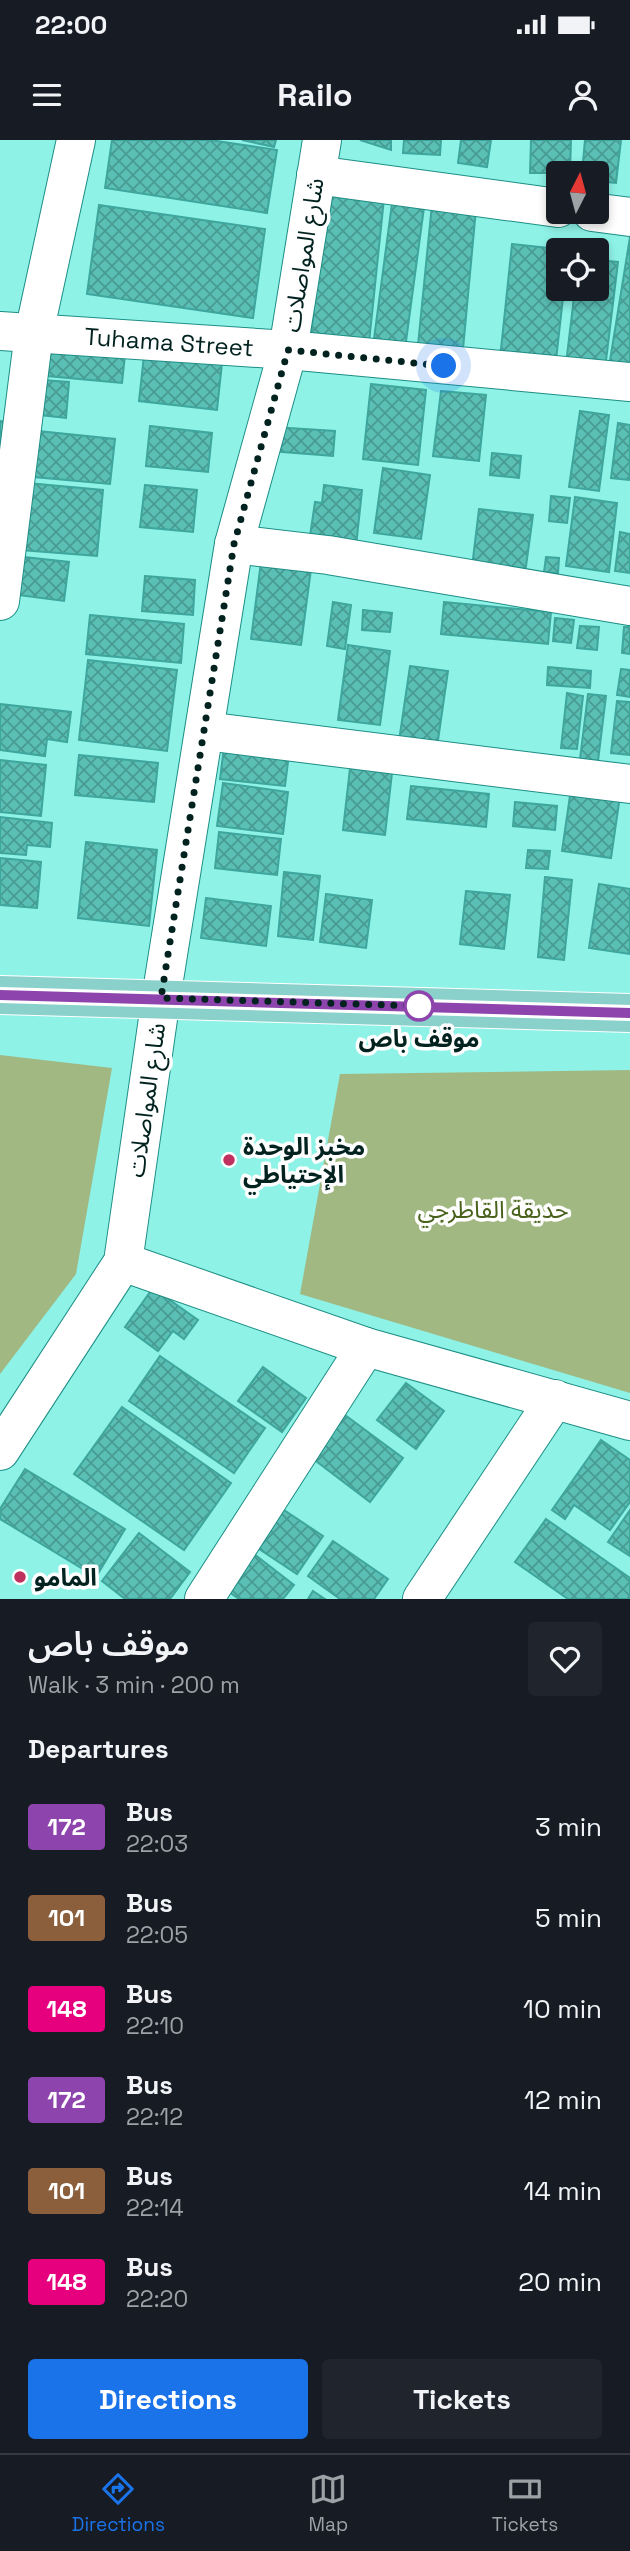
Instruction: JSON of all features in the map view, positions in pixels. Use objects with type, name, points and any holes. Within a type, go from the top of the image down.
[{"type":"main road","points":[[0,995],[630,1013]]},
{"type":"street","points":[[0,601],[17,332],[76,140]]},
{"type":"street","points":[[319,158],[546,205]]},
{"type":"street","name":"شارع المواصلات","points":[[0,1451],[123,1262],[161,998],[234,544],[288,350],[319,158]]},
{"type":"street","points":[[609,214],[630,217]]},
{"type":"street","name":"Tuhama Street","points":[[17,332],[288,350],[630,382]]},
{"type":"street","points":[[234,544],[328,555],[630,606]]},
{"type":"street","points":[[205,731],[630,784]]},
{"type":"street","points":[[123,1262],[366,1347],[630,1421]]},
{"type":"street","points":[[204,1599],[366,1347]]},
{"type":"street","points":[[422,1599],[555,1399]]},
{"type":"green space","points":[[0,1055],[112,1068],[76,1274],[0,1374]]},
{"type":"green space","name":"حديقة القاطرجي","points":[[630,1070],[630,1393],[300,1294],[340,1074]]},
{"type":"building","points":[[112,140],[210,140],[277,150],[267,213],[105,188]]},
{"type":"building","points":[[242,140],[276,140],[274,147]]},
{"type":"building","points":[[360,140],[391,140],[391,150]]},
{"type":"building","points":[[404,140],[441,140],[440,155],[403,153]]},
{"type":"building","points":[[461,140],[491,140],[487,167],[458,163]]},
{"type":"building","points":[[531,140],[571,140],[570,161],[546,161],[546,173],[530,173]]},
{"type":"building","points":[[585,140],[621,140],[616,183],[609,182],[609,161],[583,161]]},
{"type":"building","points":[[326,183],[385,189],[369,343],[311,337]]},
{"type":"building","points":[[393,196],[425,200],[405,349],[373,346]]},
{"type":"building","points":[[432,204],[476,209],[463,349],[418,345]]},
{"type":"building","points":[[99,205],[265,229],[253,318],[87,294]]},
{"type":"building","points":[[630,237],[630,377],[608,373]]},
{"type":"building","points":[[512,244],[546,248],[546,301],[563,301],[556,360],[497,354],[501,349]]},
{"type":"building","points":[[609,261],[618,262],[605,369],[566,364],[574,301],[609,301]]},
{"type":"building","points":[[51,338],[126,346],[122,383],[47,376]]},
{"type":"building","points":[[144,355],[222,363],[217,410],[139,401]]},
{"type":"building","points":[[43,380],[69,382],[66,418],[40,415]]},
{"type":"building","points":[[371,384],[426,390],[418,465],[363,459]]},
{"type":"building","points":[[441,391],[486,395],[479,461],[433,456]]},
{"type":"building","points":[[580,411],[609,415],[599,491],[569,487]]},
{"type":"building","points":[[0,421],[7,422],[0,460]]},
{"type":"building","points":[[618,423],[630,425],[630,480],[611,478]]},
{"type":"building","points":[[150,426],[212,433],[208,472],[146,466]]},
{"type":"building","points":[[273,427],[335,431],[333,456],[270,451]]},
{"type":"building","points":[[38,431],[115,439],[110,484],[34,477]]},
{"type":"building","points":[[492,453],[521,456],[519,478],[490,475]]},
{"type":"building","points":[[383,468],[430,475],[421,539],[374,533]]},
{"type":"building","points":[[27,483],[103,490],[97,556],[21,550]]},
{"type":"building","points":[[145,485],[197,490],[193,532],[140,527]]},
{"type":"building","points":[[324,485],[362,490],[355,556],[310,536],[315,502],[322,503]]},
{"type":"building","points":[[551,496],[570,498],[567,523],[549,521]]},
{"type":"building","points":[[575,497],[617,503],[609,572],[566,566]]},
{"type":"building","points":[[479,509],[533,515],[525,574],[472,567]]},
{"type":"building","points":[[620,532],[630,534],[630,573],[615,571]]},
{"type":"building","points":[[15,556],[69,562],[64,601],[10,594]]},
{"type":"building","points":[[546,557],[559,558],[558,573],[544,572]]},
{"type":"building","points":[[261,562],[311,569],[301,645],[251,639]]},
{"type":"building","points":[[145,576],[195,580],[193,615],[142,611]]},
{"type":"building","points":[[333,602],[351,605],[345,649],[327,646]]},
{"type":"building","points":[[444,602],[551,612],[548,644],[441,634]]},
{"type":"building","points":[[363,610],[392,613],[390,632],[362,630]]},
{"type":"building","points":[[90,615],[184,624],[181,663],[86,654]]},
{"type":"building","points":[[555,618],[574,620],[571,643],[553,641]]},
{"type":"building","points":[[580,626],[599,627],[597,650],[577,648]]},
{"type":"building","points":[[624,627],[630,627],[630,654],[622,653]]},
{"type":"building","points":[[348,645],[390,651],[380,725],[338,720]]},
{"type":"building","points":[[88,660],[177,670],[167,751],[79,740]]},
{"type":"building","points":[[410,666],[448,671],[437,747],[399,741]]},
{"type":"building","points":[[548,667],[591,671],[590,688],[547,685]]},
{"type":"building","points":[[621,669],[630,670],[630,697],[617,695]]},
{"type":"building","points":[[567,693],[583,696],[577,749],[561,748]]},
{"type":"building","points":[[588,694],[606,696],[598,761],[580,759]]},
{"type":"building","points":[[617,701],[630,702],[630,755],[611,753]]},
{"type":"building","points":[[0,704],[71,712],[67,742],[47,739],[45,756],[0,750]]},
{"type":"building","points":[[225,739],[290,746],[285,786],[220,779]]},
{"type":"building","points":[[79,755],[158,763],[154,802],[75,795]]},
{"type":"building","points":[[0,760],[46,765],[41,816],[0,812]]},
{"type":"building","points":[[350,768],[392,773],[385,835],[343,830]]},
{"type":"building","points":[[572,782],[621,789],[611,858],[562,851]]},
{"type":"building","points":[[223,783],[288,792],[283,834],[217,826]]},
{"type":"building","points":[[411,786],[489,794],[486,827],[407,819]]},
{"type":"building","points":[[515,802],[557,806],[555,830],[513,826]]},
{"type":"building","points":[[0,817],[52,823],[50,847],[27,845],[26,855],[0,853]]},
{"type":"building","points":[[219,832],[281,839],[277,875],[215,868]]},
{"type":"building","points":[[86,842],[157,850],[149,926],[78,918]]},
{"type":"building","points":[[528,850],[550,851],[548,869],[526,868]]},
{"type":"building","points":[[0,858],[41,862],[37,908],[0,905]]},
{"type":"building","points":[[284,872],[320,876],[313,940],[278,936]]},
{"type":"building","points":[[545,877],[572,880],[564,960],[538,957]]},
{"type":"building","points":[[599,884],[630,889],[630,954],[589,948]]},
{"type":"building","points":[[466,891],[510,895],[504,949],[460,944]]},
{"type":"building","points":[[326,894],[372,900],[366,948],[320,942]]},
{"type":"building","points":[[206,898],[271,906],[266,946],[201,938]]},
{"type":"building","points":[[153,1288],[198,1320],[184,1339],[173,1331],[158,1351],[125,1327]]},
{"type":"building","points":[[160,1356],[265,1428],[234,1473],[129,1401]]},
{"type":"building","points":[[263,1367],[306,1398],[282,1432],[238,1401]]},
{"type":"building","points":[[406,1383],[444,1411],[416,1449],[377,1420]]},
{"type":"building","points":[[122,1407],[231,1483],[184,1550],[74,1474]]},
{"type":"building","points":[[345,1415],[403,1458],[370,1502],[312,1458]]},
{"type":"building","points":[[601,1440],[630,1460],[630,1502],[610,1530],[574,1505],[565,1519],[552,1510]]},
{"type":"building","points":[[25,1469],[125,1529],[96,1577],[0,1519],[0,1509]]},
{"type":"building","points":[[281,1508],[323,1536],[297,1574],[256,1547]]},
{"type":"building","points":[[630,1510],[630,1556],[608,1542]]},
{"type":"building","points":[[546,1519],[630,1578],[630,1599],[568,1599],[515,1562]]},
{"type":"building","points":[[139,1533],[190,1572],[170,1599],[125,1599],[102,1581]]},
{"type":"building","points":[[333,1541],[388,1579],[374,1599],[340,1599],[308,1576]]},
{"type":"building","points":[[250,1551],[294,1585],[283,1599],[239,1599],[222,1587]]},
{"type":"building","points":[[313,1591],[325,1599],[308,1599]]},
{"type":"bus line","name":"172","points":[[0,995],[630,1013]]},
{"type":"place","name":"موقف باص","points":[[419,1006]]},
{"type":"place","name":"مخبز الوحدة الإحتياطي","points":[[229,1160]]},
{"type":"place","name":"المامو","points":[[20,1577]]},
{"type":"route","points":[[419,1006],[161,998],[234,544],[288,350],[444,366]]}]
